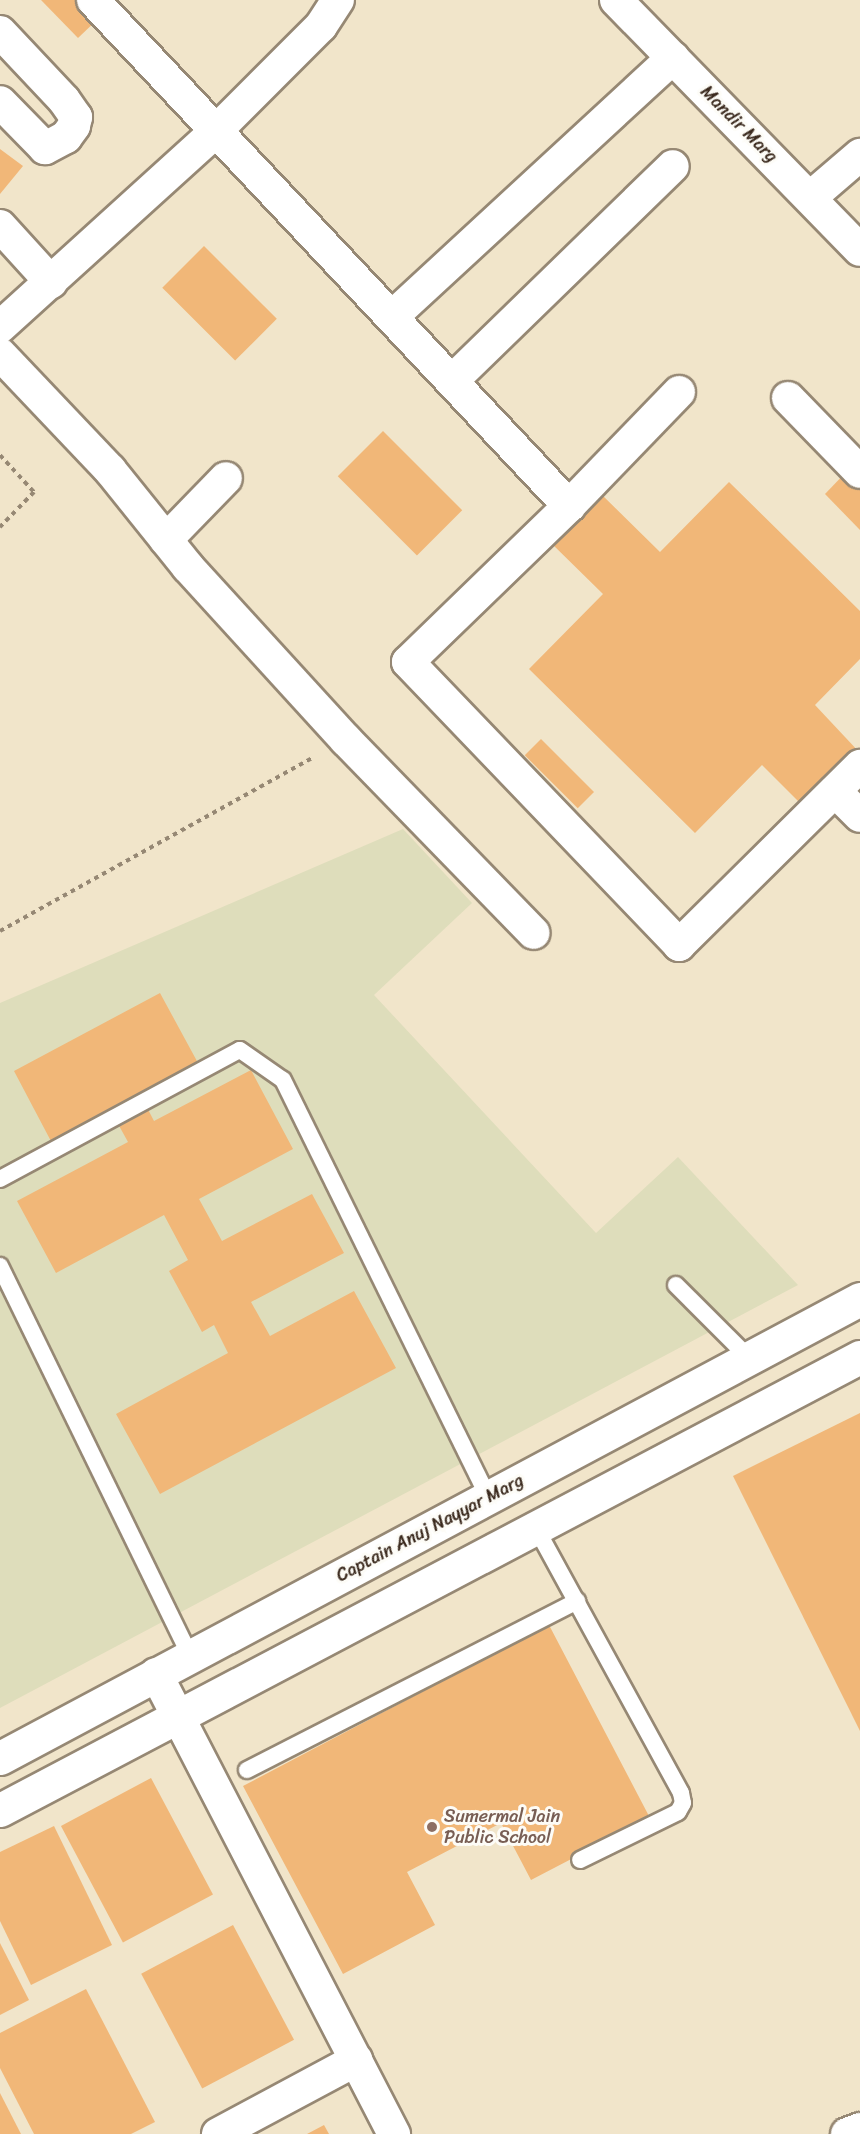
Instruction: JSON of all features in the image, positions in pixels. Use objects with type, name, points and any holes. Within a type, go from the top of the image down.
[{"type":"street","points":[[93,0],[454,379],[569,506]]},
{"type":"street","points":[[0,327],[217,130],[321,26],[338,0]]},
{"type":"street","name":"Mandir Marg","points":[[616,0],[811,197],[860,250]]},
{"type":"street","points":[[0,32],[64,100],[76,117],[74,126],[66,137],[45,148],[0,102]]},
{"type":"street","points":[[393,316],[673,58]]},
{"type":"street","points":[[811,197],[860,155]]},
{"type":"street","points":[[454,379],[673,166]]},
{"type":"street","points":[[0,226],[51,282]]},
{"type":"street","points":[[0,354],[110,470],[166,540],[346,740],[534,933]]},
{"type":"street","points":[[679,392],[569,506],[408,662],[679,945],[860,766]]},
{"type":"street","points":[[788,398],[860,472]]},
{"type":"street","points":[[166,540],[226,478]]},
{"type":"street","points":[[835,791],[860,816]]},
{"type":"street","name":"Captain Anuj Nayyar Marg","points":[[0,1758],[860,1299]]},
{"type":"street","points":[[0,1810],[860,1357]]},
{"type":"street","points":[[488,1497],[523,1535]]},
{"type":"street","points":[[156,1674],[394,2134]]},
{"type":"street","points":[[218,2134],[357,2060]]},
{"type":"street","points":[[847,2134],[860,2129]]},
{"type":"lane","points":[[0,1179],[240,1050],[283,1080],[488,1497]]},
{"type":"lane","points":[[0,1266],[190,1656]]},
{"type":"lane","points":[[676,1285],[749,1358]]},
{"type":"lane","points":[[523,1535],[577,1601],[681,1793],[683,1803],[678,1812],[580,1860]]},
{"type":"lane","points":[[247,1770],[577,1601]]},
{"type":"path","points":[[0,454],[34,492],[0,527]]},
{"type":"path","points":[[0,930],[346,740]]},
{"type":"shaded area","points":[[403,829],[472,903],[374,995],[596,1233],[678,1157],[798,1285],[0,1708],[0,1003]]},
{"type":"building","points":[[41,0],[81,0],[99,18],[78,38]]},
{"type":"building","points":[[0,149],[23,166],[0,194]]},
{"type":"building","points":[[204,246],[277,319],[235,361],[162,288]]},
{"type":"building","points":[[383,431],[462,510],[417,555],[338,476]]},
{"type":"building","points":[[849,469],[860,480],[860,530],[825,494]]},
{"type":"building","points":[[729,482],[860,611],[860,659],[815,705],[860,753],[805,808],[762,765],[695,833],[529,669],[603,594],[549,541],[598,491],[660,552]]},
{"type":"building","points":[[541,739],[594,792],[578,808],[525,755]]},
{"type":"building","points":[[160,993],[198,1063],[140,1094],[154,1121],[251,1070],[293,1149],[199,1199],[222,1241],[312,1194],[344,1253],[251,1302],[270,1336],[354,1291],[396,1368],[160,1494],[116,1414],[228,1353],[214,1325],[202,1332],[169,1271],[188,1260],[164,1215],[56,1273],[17,1201],[128,1142],[112,1113],[53,1145],[14,1071]]},
{"type":"building","points":[[860,1413],[860,1731],[733,1476]]},
{"type":"building","points":[[549,1625],[650,1818],[531,1880],[501,1823],[407,1872],[435,1925],[343,1974],[243,1786]]},
{"type":"building","points":[[151,1778],[213,1895],[123,1942],[61,1826]]},
{"type":"building","points":[[54,1826],[112,1945],[31,1985],[0,1921],[0,1852]]},
{"type":"building","points":[[233,1925],[294,2040],[202,2089],[141,1974]]},
{"type":"building","points":[[0,1943],[29,2000],[0,2015]]},
{"type":"building","points":[[86,1989],[155,2122],[131,2134],[34,2134],[0,2068],[0,2033]]},
{"type":"building","points":[[0,2093],[21,2134],[0,2134]]},
{"type":"building","points":[[324,2125],[329,2134],[307,2134]]},
{"type":"place","name":"Sumermal Jain Public School","points":[[432,1827]]}]
